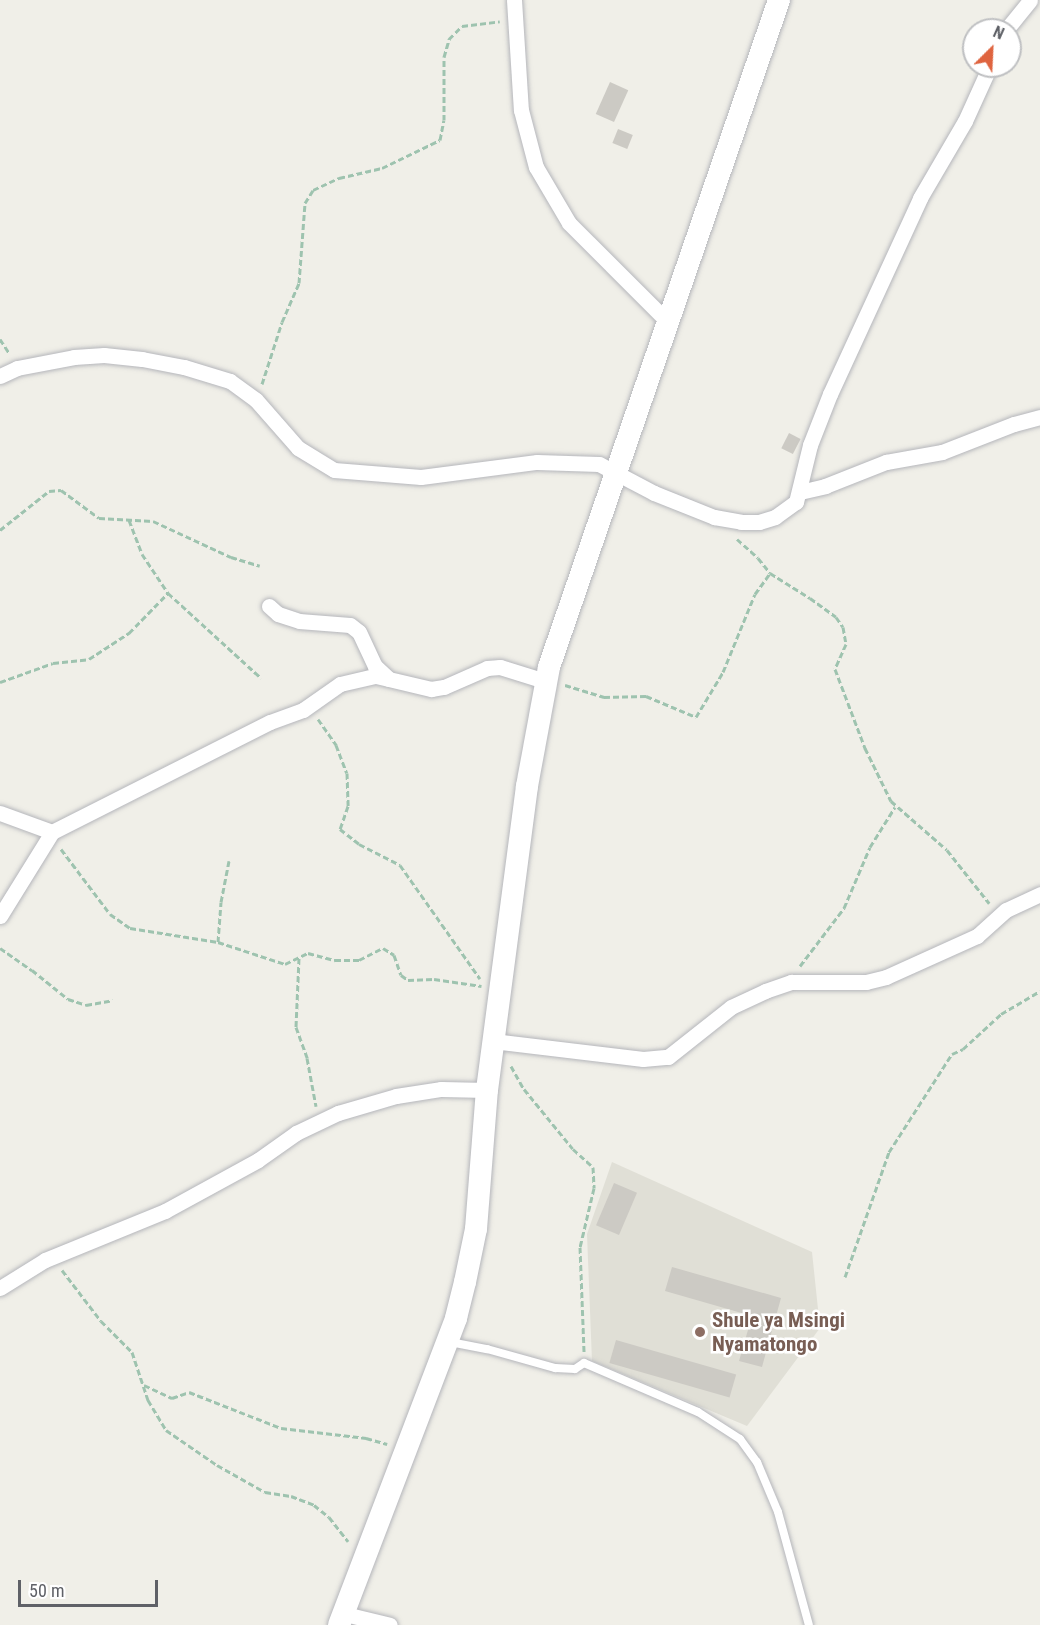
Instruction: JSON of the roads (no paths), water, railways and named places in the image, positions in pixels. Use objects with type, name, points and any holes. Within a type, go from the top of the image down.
[{"type":"street","points":[[514,0],[521,110],[536,167],[555,203],[575,231],[667,321]]},
{"type":"street","points":[[340,1621],[361,1561],[456,1318],[476,1229],[487,1090],[497,1043],[527,786],[545,681],[615,471],[779,0]]},
{"type":"street","points":[[1016,18],[1030,0]]},
{"type":"street","points":[[0,376],[17,368],[74,357],[104,355],[184,367],[230,381],[256,399],[298,448],[324,466],[345,472],[421,477],[523,463],[599,464],[654,493],[714,518],[759,522],[788,510],[796,502],[810,446],[830,394],[920,198],[965,121],[985,78]]},
{"type":"street","points":[[800,492],[825,486],[886,462],[942,452],[1014,424],[1040,417]]},
{"type":"street","points":[[269,606],[279,614],[299,621],[350,625],[359,632],[375,666],[390,680]]},
{"type":"street","points":[[0,916],[52,832],[261,726],[309,707],[340,684],[370,676],[431,689],[444,687],[487,668],[500,667],[545,681]]},
{"type":"street","points":[[0,813],[52,832]]},
{"type":"street","points":[[497,1043],[643,1059],[668,1057],[731,1006],[789,982],[866,982],[886,977],[977,936],[1014,904],[1040,894]]},
{"type":"street","points":[[0,1288],[37,1265],[165,1210],[258,1160],[288,1137],[366,1103],[441,1089],[487,1090]]},
{"type":"street","points":[[340,1621],[345,1614],[390,1625]]},
{"type":"lane","points":[[446,1341],[487,1349],[555,1368],[574,1370],[584,1363],[698,1412],[740,1438],[757,1462],[778,1512],[809,1625]]},
{"type":"place","name":"Shule ya Msingi Nyamatongo","points":[[700,1332]]}]
